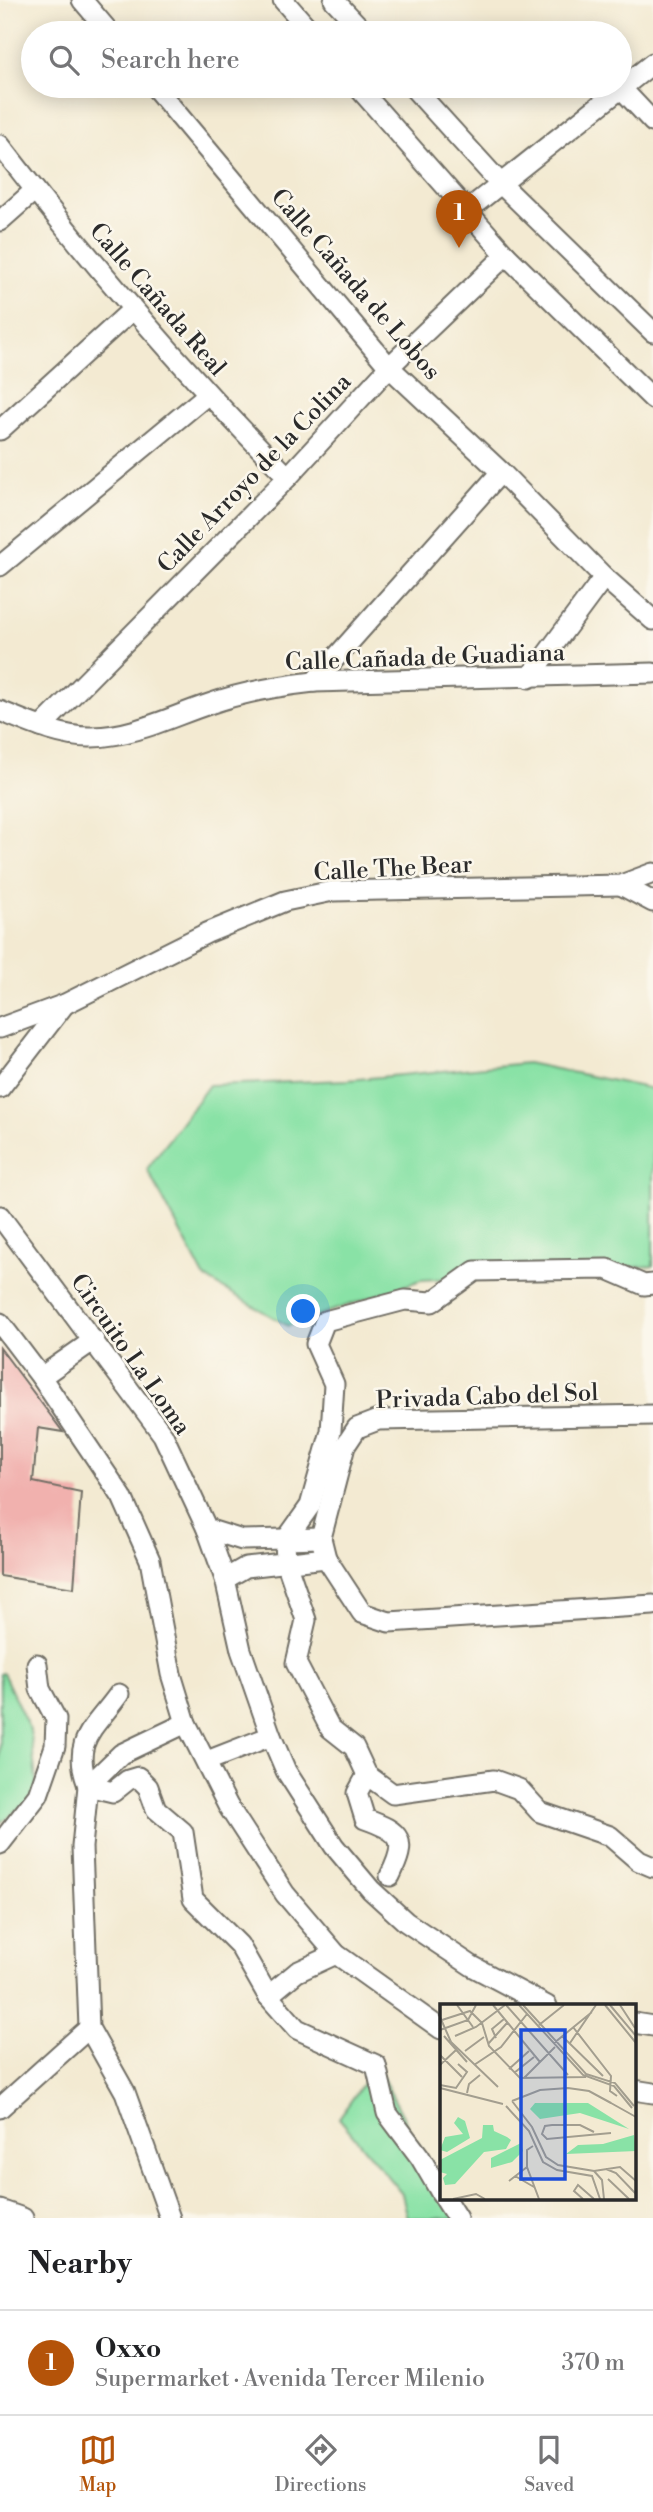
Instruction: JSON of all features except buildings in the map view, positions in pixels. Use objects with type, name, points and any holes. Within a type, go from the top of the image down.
[{"type":"street","points":[[82,0],[100,21]]},
{"type":"street","points":[[283,0],[301,21]]},
{"type":"street","points":[[334,0],[354,21]]},
{"type":"street","points":[[632,79],[653,62]]},
{"type":"street","name":"Calle Cañada de Lobos","points":[[164,98],[389,367],[501,472],[604,577],[653,620]]},
{"type":"street","points":[[367,98],[506,255],[653,399]]},
{"type":"street","points":[[423,98],[500,183],[653,332]]},
{"type":"street","points":[[466,212],[608,98]]},
{"type":"street","points":[[630,98],[653,122]]},
{"type":"street","name":"Calle Cañada Real","points":[[0,145],[132,310],[207,395],[288,477]]},
{"type":"street","points":[[0,221],[35,190]]},
{"type":"street","name":"Calle Arroyo de la Colina","points":[[41,727],[288,477],[389,367],[506,255]]},
{"type":"street","points":[[0,430],[132,310]]},
{"type":"street","points":[[0,566],[207,395]]},
{"type":"street","points":[[314,681],[501,472]]},
{"type":"street","points":[[529,678],[604,577]]},
{"type":"street","name":"Calle Cañada de Guadiana","points":[[0,711],[41,727],[90,738],[146,729],[209,704],[270,688],[314,681],[653,673]]},
{"type":"street","name":"Calle The Bear","points":[[0,1028],[65,1004],[206,933],[285,901],[332,891],[621,885],[653,873]]},
{"type":"street","name":"Calle The Bear","points":[[621,885],[653,902]]},
{"type":"street","name":"Calle The Bear","points":[[0,1088],[65,1004]]},
{"type":"street","name":"Circuito La Loma","points":[[0,1216],[163,1435],[207,1529],[225,1579],[241,1650],[271,1737]]},
{"type":"street","points":[[653,1284],[643,1285],[607,1269],[475,1271],[432,1302],[405,1300],[325,1321],[316,1344],[334,1384],[331,1431],[310,1506],[285,1542],[286,1562],[306,1620],[296,1663],[330,1728],[354,1747],[367,1775],[393,1794],[495,1780],[519,1789],[540,1812],[610,1836],[639,1861],[653,1867]]},
{"type":"street","points":[[0,1324],[41,1377],[122,1497],[150,1560],[171,1675],[187,1723],[228,1806],[285,1894],[335,1954],[440,2028]]},
{"type":"street","points":[[41,1377],[94,1340]]},
{"type":"street","name":"Privada Cabo del Sol","points":[[324,1548],[345,1446],[357,1428],[378,1420],[653,1415]]},
{"type":"street","points":[[207,1529],[242,1540],[285,1542],[324,1548]]},
{"type":"street","points":[[225,1579],[246,1567],[286,1562],[324,1548]]},
{"type":"street","points":[[324,1548],[362,1613],[389,1622],[653,1605]]},
{"type":"street","points":[[0,1844],[38,1795],[55,1746],[56,1719],[40,1689],[37,1664]]},
{"type":"street","points":[[119,1694],[80,1746],[79,1763],[88,1786],[82,1847],[89,2028],[125,2092],[170,2218]]},
{"type":"street","points":[[88,1786],[121,1755],[187,1723]]},
{"type":"street","points":[[206,1761],[271,1737],[286,1771],[334,1846],[372,1890],[406,1922],[472,1966],[543,2004]]},
{"type":"street","points":[[55,1746],[79,1763]]},
{"type":"street","points":[[367,1775],[357,1793],[365,1819],[388,1827],[398,1836],[402,1852],[390,1876]]},
{"type":"street","points":[[88,1786],[113,1792],[128,1780],[138,1777],[148,1787],[156,1810],[184,1832],[193,1899],[239,1945],[268,1996],[297,2029],[376,2066],[387,2113],[420,2157],[440,2191]]},
{"type":"street","points":[[268,1996],[297,1972],[335,1954]]},
{"type":"street","points":[[0,2108],[89,2028]]},
{"type":"street","points":[[446,2200],[457,2218]]},
{"type":"street","points":[[0,2210],[23,2218]]},
{"type":"green space","points":[[527,1063],[653,1089],[653,1266],[421,1280],[288,1326],[204,1277],[147,1169],[209,1085],[348,1080]]},
{"type":"green space","points":[[3,1673],[30,1730],[38,1795],[0,1823],[0,1674]]},
{"type":"green space","points":[[376,2065],[440,2187],[440,2200],[447,2200],[456,2218],[408,2218],[402,2194],[339,2118]]},
{"type":"place","name":"Oxxo","points":[[459,248]]}]
